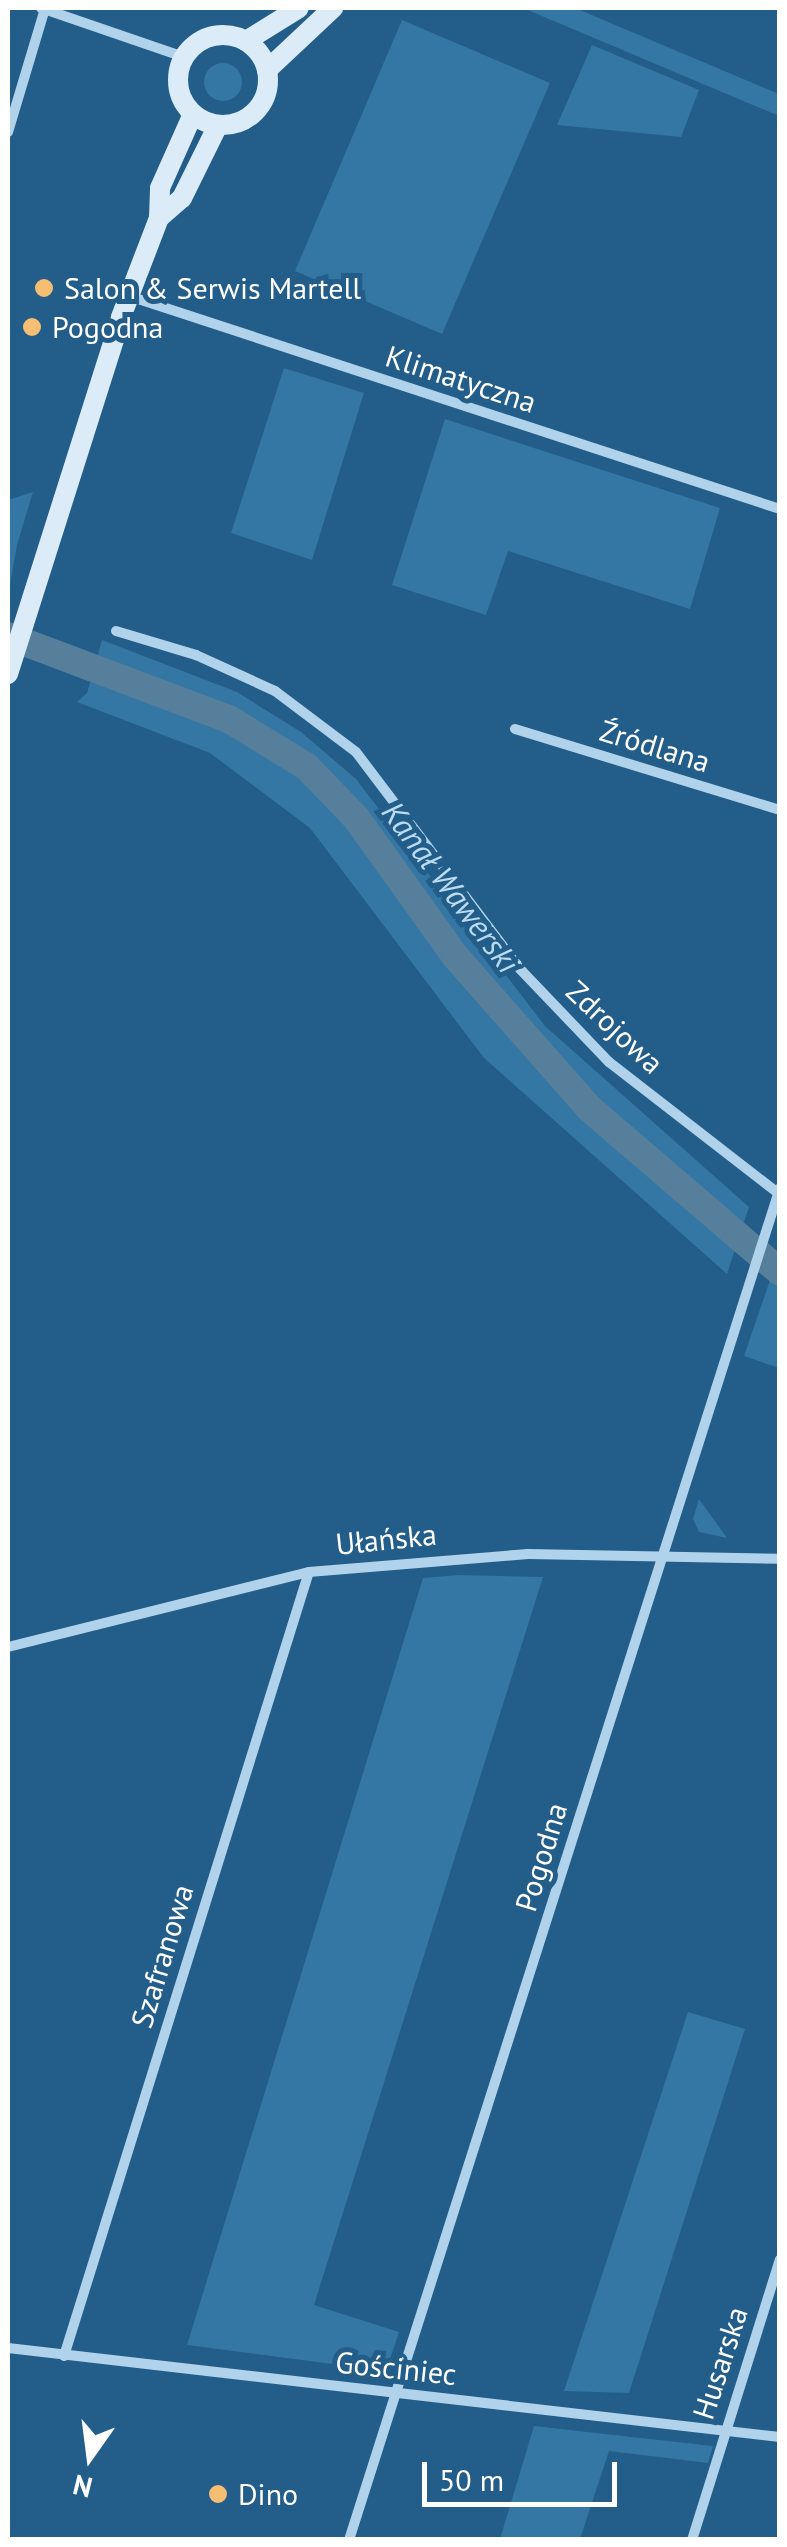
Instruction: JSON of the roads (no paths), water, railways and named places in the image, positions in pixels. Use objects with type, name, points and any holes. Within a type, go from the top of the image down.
[{"type":"street","points":[[8,132],[44,8],[184,57]]},
{"type":"street","points":[[218,126],[193,114],[178,87],[184,57],[205,38],[246,41],[300,8]]},
{"type":"street","points":[[159,218],[182,198],[218,126],[256,110],[267,70],[333,8]]},
{"type":"street","points":[[246,41],[267,70]]},
{"type":"street","points":[[8,674],[128,296],[159,218],[160,188],[193,114]]},
{"type":"street","name":"Klimatyczna","points":[[128,296],[780,509]]},
{"type":"street","name":"Zdrojowa","points":[[116,631],[196,655],[275,692],[356,752],[520,969],[609,1062],[779,1191]]},
{"type":"street","name":"Źródlana","points":[[516,729],[780,810]]},
{"type":"street","name":"Pogodna","points":[[349,2540],[779,1191]]},
{"type":"street","name":"Ułańska","points":[[8,1647],[310,1572],[446,1558],[780,1559]]},
{"type":"street","name":"Szafranowa","points":[[64,2356],[310,1572]]},
{"type":"street","name":"Husarska","points":[[692,2540],[780,2260]]},
{"type":"street","name":"Gościniec","points":[[8,2348],[780,2437]]},
{"type":"waterway","name":"Kanał Wawerski","points":[[8,636],[229,719],[307,767],[357,819],[455,956],[590,1109],[780,1272]]},
{"type":"place","name":"Salon & Serwis Martell","points":[[44,288]]},
{"type":"place","name":"Pogodna","points":[[32,327]]},
{"type":"place","name":"Dino","points":[[218,2494]]}]
